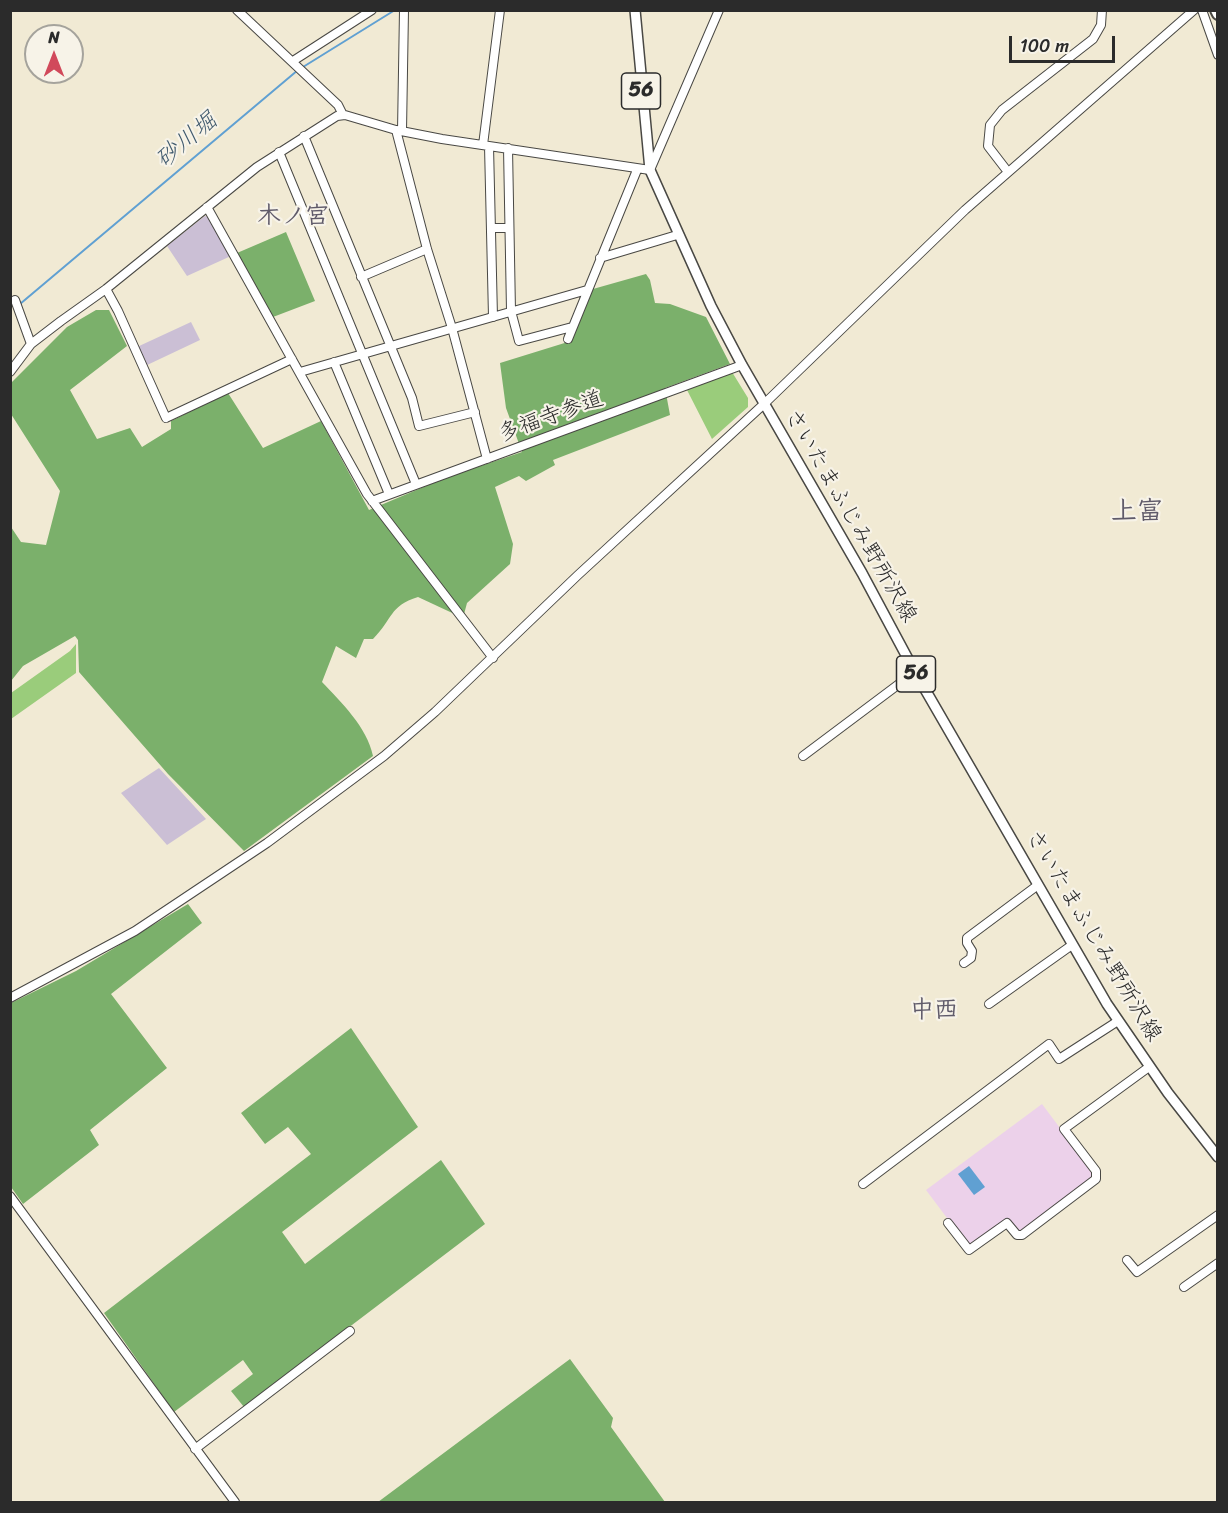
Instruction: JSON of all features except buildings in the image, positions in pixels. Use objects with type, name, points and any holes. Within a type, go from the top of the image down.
[{"type":"main road","name":"さいたまふじみ野所沢線","points":[[635,10],[650,170],[677,235],[742,365],[1072,945],[1149,1067],[1218,1157]]},
{"type":"street","points":[[237,10],[338,105],[343,115]]},
{"type":"street","points":[[294,62],[372,10]]},
{"type":"street","points":[[493,316],[486,145],[500,10]]},
{"type":"street","points":[[10,372],[31,344],[106,289],[279,152],[337,116],[343,115],[399,130],[638,170],[650,170],[719,10]]},
{"type":"street","points":[[1008,172],[988,146],[990,125],[1002,110],[1093,39],[1101,25],[1102,10]]},
{"type":"street","points":[[10,998],[127,936],[267,843],[384,756],[493,658],[578,574],[764,404],[1008,172],[1194,10]]},
{"type":"street","points":[[1202,10],[1218,55]]},
{"type":"street","points":[[404,11],[399,130],[427,249],[452,328],[487,459]]},
{"type":"street","points":[[303,136],[412,398],[419,426],[475,412]]},
{"type":"street","points":[[508,148],[511,311],[519,341],[572,327]]},
{"type":"street","points":[[279,152],[416,484]]},
{"type":"street","points":[[568,339],[638,170]]},
{"type":"street","points":[[207,207],[372,501],[493,658]]},
{"type":"street","points":[[491,228],[509,228]]},
{"type":"street","points":[[600,258],[677,235]]},
{"type":"street","points":[[361,277],[427,249]]},
{"type":"street","points":[[106,289],[118,310],[166,418],[292,359]]},
{"type":"street","points":[[300,372],[587,290]]},
{"type":"street","points":[[15,300],[31,344]]},
{"type":"street","points":[[334,362],[389,494]]},
{"type":"street","name":"多福寺参道","points":[[372,501],[742,365]]},
{"type":"street","points":[[802,756],[915,672]]},
{"type":"street","points":[[963,963],[971,958],[972,951],[967,938],[1038,885]]},
{"type":"street","points":[[989,1004],[1072,945]]},
{"type":"street","points":[[863,1184],[1049,1044],[1059,1059],[1118,1021]]},
{"type":"street","points":[[948,1223],[969,1251],[1007,1223],[1017,1235],[1022,1235],[1096,1179],[1096,1172],[1064,1129],[1149,1067]]},
{"type":"street","points":[[10,1196],[235,1503]]},
{"type":"street","points":[[1126,1260],[1137,1272],[1218,1215]]},
{"type":"street","points":[[1184,1287],[1218,1263]]},
{"type":"street","points":[[195,1449],[350,1331]]},
{"type":"shaded area","points":[[205,216],[209,217],[231,256],[187,276],[167,246]]},
{"type":"shaded area","points":[[191,322],[200,340],[145,366],[137,347]]},
{"type":"shaded area","points":[[159,768],[206,819],[167,845],[121,793]]},
{"type":"shaded area","points":[[1042,1104],[1093,1172],[1094,1179],[1021,1233],[1007,1220],[972,1246],[968,1246],[926,1190]]},
{"type":"green space","points":[[286,232],[315,301],[273,317],[237,253]]},
{"type":"green space","points":[[646,274],[650,280],[655,303],[670,304],[706,317],[730,364],[665,388],[670,415],[553,460],[555,465],[526,481],[519,476],[495,487],[513,544],[510,564],[467,603],[463,618],[418,597],[396,609],[373,639],[364,639],[356,658],[336,646],[322,682],[359,725],[373,756],[244,851],[168,774],[79,672],[78,640],[75,636],[23,666],[11,681],[11,527],[21,542],[46,545],[60,491],[11,414],[11,383],[67,327],[96,310],[109,310],[127,346],[70,390],[97,439],[130,428],[142,447],[171,429],[171,421],[228,393],[263,448],[321,421],[369,510],[445,478],[522,452],[506,408],[500,363],[571,341],[593,289]]},
{"type":"green space","points":[[732,372],[748,398],[748,407],[712,439],[687,390]]},
{"type":"green space","points":[[76,644],[76,673],[11,719],[11,693],[70,651]]},
{"type":"green space","points":[[188,904],[202,923],[111,994],[167,1068],[90,1130],[99,1145],[23,1204],[11,1187],[11,1003],[76,971]]},
{"type":"green space","points":[[351,1028],[418,1127],[282,1232],[305,1264],[441,1160],[485,1224],[244,1407],[231,1391],[253,1374],[243,1360],[174,1412],[104,1313],[311,1154],[288,1127],[265,1144],[241,1113]]},
{"type":"green space","points":[[570,1359],[613,1418],[611,1427],[665,1502],[378,1502]]},
{"type":"water","points":[[969,1166],[985,1187],[974,1195],[958,1174]]},
{"type":"waterway","name":"砂川堀","points":[[303,67],[395,10]]},
{"type":"waterway","name":"砂川堀","points":[[20,304],[298,70]]},
{"type":"district","name":"木ノ宮","points":[[293,217]]},
{"type":"district","name":"上富","points":[[1137,512]]},
{"type":"district","name":"中西","points":[[934,1011]]}]
